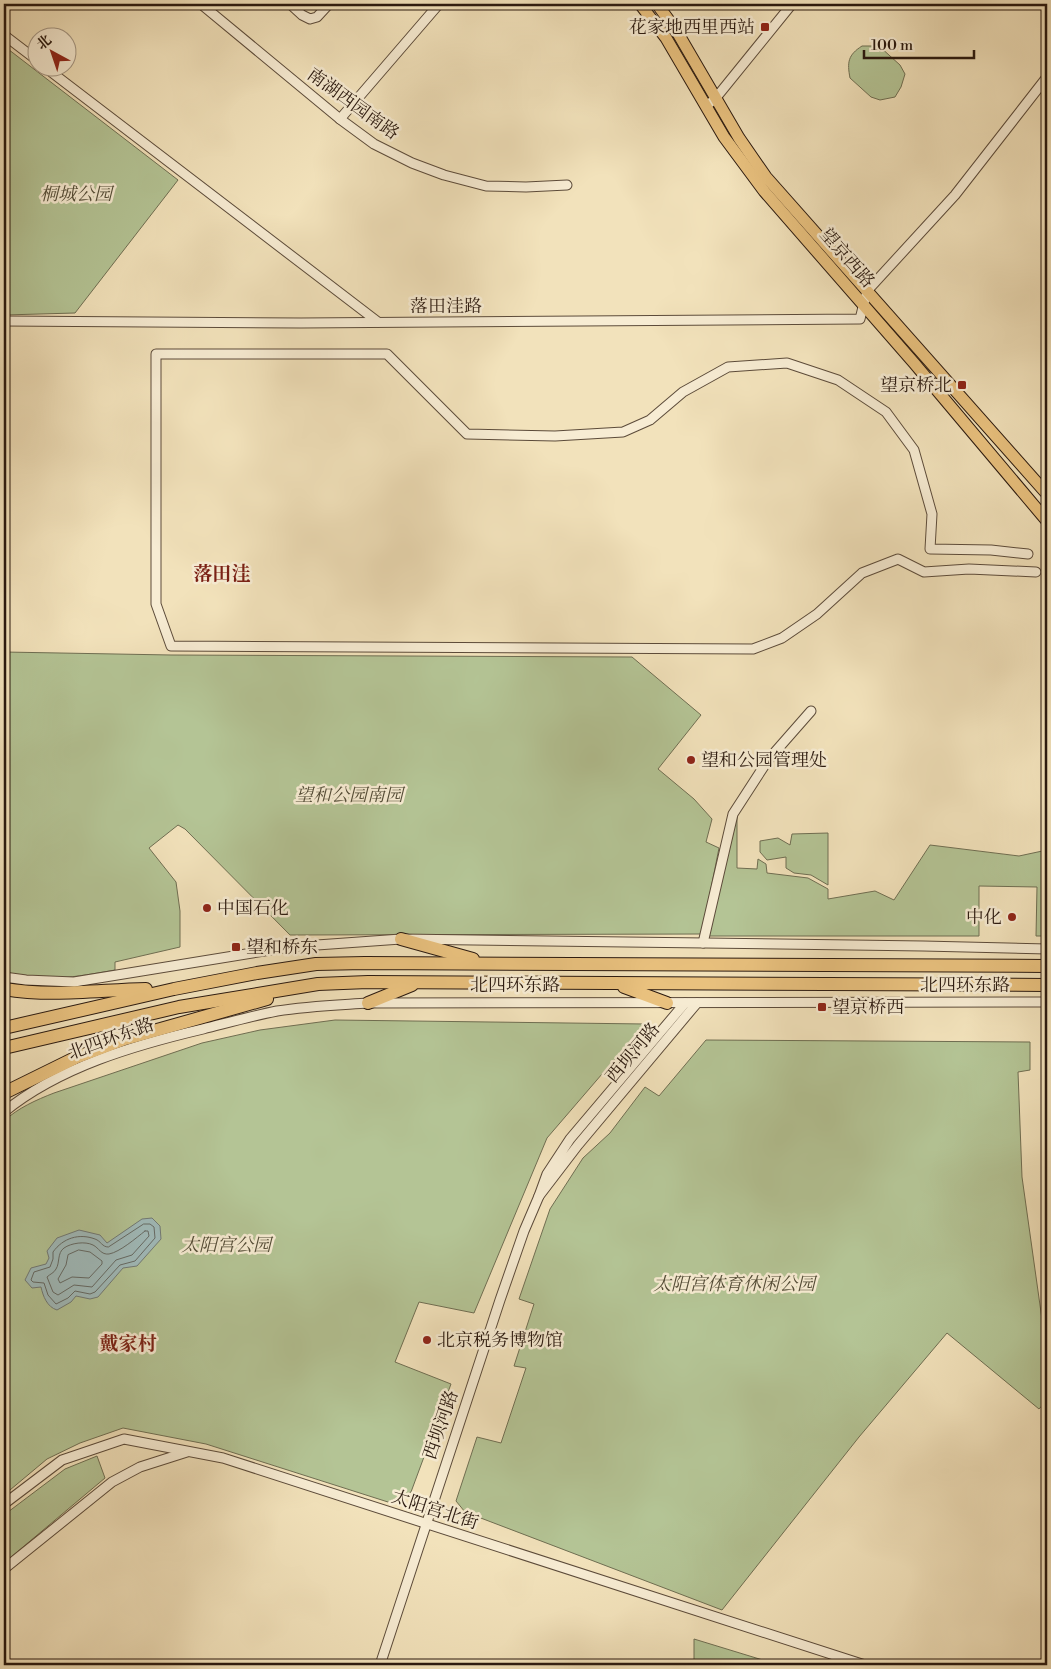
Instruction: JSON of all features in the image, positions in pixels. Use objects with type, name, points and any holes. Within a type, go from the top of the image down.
[{"type":"highway","points":[[401,939],[490,964]]},
{"type":"highway","name":"北四环东路","points":[[4,1028],[174,989],[316,964],[1047,966]]},
{"type":"highway","points":[[368,1003],[418,982]]},
{"type":"highway","name":"北四环东路","points":[[4,1048],[179,1007],[318,984],[418,982],[1047,985]]},
{"type":"highway","points":[[615,983],[667,1003]]},
{"type":"highway","points":[[4,1092],[75,1058],[125,1038],[318,984]]},
{"type":"highway","points":[[4,989],[22,992],[62,993],[174,989]]},
{"type":"highway","points":[[4,1098],[26,1082]]},
{"type":"main road","name":"望京西路","points":[[640,4],[766,178],[1047,494]]},
{"type":"main road","name":"望京西路","points":[[657,4],[676,30],[710,102],[724,137],[764,191],[1047,519]]},
{"type":"street","name":"南湖西园南路","points":[[201,4],[340,119],[374,144],[412,163],[444,175],[486,186],[566,185]]},
{"type":"street","points":[[290,4],[302,15],[310,19],[318,17],[329,4]]},
{"type":"street","points":[[340,119],[438,4]]},
{"type":"street","points":[[710,102],[792,4]]},
{"type":"street","points":[[4,35],[28,53]]},
{"type":"street","points":[[867,291],[961,188],[1047,77]]},
{"type":"street","points":[[59,78],[379,322]]},
{"type":"street","name":"落田洼路","points":[[4,321],[152,323],[860,319],[867,291]]},
{"type":"street","points":[[1028,554],[991,550],[930,549],[932,514],[914,450],[886,412],[838,380],[787,363],[728,367],[683,392],[650,420],[624,432],[554,436],[467,434],[387,354],[156,354],[156,604],[171,646],[753,649],[782,638],[817,614],[862,573],[898,559],[924,572],[969,569],[1036,572]]},
{"type":"street","points":[[703,943],[733,814],[768,760],[812,711]]},
{"type":"street","points":[[4,977],[74,982],[289,947],[401,939],[1047,949]]},
{"type":"street","name":"北四环东路","points":[[4,1112],[38,1089],[64,1075],[155,1040],[276,1012],[328,1005],[368,1003],[1047,1002]]},
{"type":"street","name":"西坝河路","points":[[380,1665],[425,1524],[524,1231],[540,1196],[547,1174],[570,1139],[685,1003]]},
{"type":"street","name":"西坝河路","points":[[540,1196],[578,1145],[697,1003]]},
{"type":"street","name":"太阳宫北街","points":[[4,1504],[62,1460],[124,1439],[223,1458],[865,1665]]},
{"type":"street","points":[[4,1568],[112,1482],[140,1467],[189,1452]]},
{"type":"green space","name":"桐城公园","points":[[4,46],[28,64],[28,78],[46,78],[178,180],[75,313],[4,315]]},
{"type":"green space","points":[[862,46],[879,46],[900,65],[905,74],[901,87],[895,97],[880,100],[871,97],[850,78],[851,56]]},
{"type":"green space","name":"望和公园南园","points":[[4,652],[171,655],[632,657],[701,715],[658,769],[694,799],[712,819],[706,842],[719,848],[702,934],[290,935],[185,829],[178,825],[149,848],[176,882],[180,911],[180,947],[115,962],[115,970],[86,975],[60,978],[33,978],[4,973]]},
{"type":"green space","points":[[737,817],[737,868],[757,869],[758,859],[766,864],[767,873],[808,878],[828,889],[828,899],[875,891],[894,900],[930,845],[1019,856],[1047,850],[1047,936],[1036,936],[1037,887],[979,886],[979,936],[708,936]]},
{"type":"green space","points":[[828,833],[828,885],[811,875],[794,873],[786,868],[786,857],[767,860],[760,852],[760,841],[778,838],[790,845],[792,834]]},
{"type":"green space","name":"太阳宫公园","points":[[335,1020],[645,1024],[547,1138],[474,1313],[419,1302],[395,1362],[451,1384],[411,1492],[388,1502],[206,1444],[123,1428],[80,1443],[47,1459],[4,1495],[4,1121],[15,1112],[41,1098],[202,1043],[260,1030]]},
{"type":"green space","name":"太阳宫体育休闲公园","points":[[706,1040],[1030,1042],[1030,1070],[1018,1072],[1022,1177],[1047,1355],[1047,1400],[1039,1409],[947,1333],[859,1437],[722,1610],[465,1512],[456,1501],[477,1437],[501,1443],[526,1368],[514,1366],[534,1304],[519,1299],[550,1209],[583,1158],[610,1133],[645,1087],[659,1096]]},
{"type":"green space","points":[[97,1456],[105,1478],[4,1563],[4,1515],[65,1469]]},
{"type":"green space","points":[[694,1639],[779,1665],[694,1665]]},
{"type":"water","points":[[152,1218],[160,1226],[161,1239],[137,1266],[123,1268],[98,1297],[90,1299],[76,1296],[71,1302],[57,1310],[48,1304],[41,1287],[32,1288],[25,1280],[31,1268],[46,1264],[49,1258],[47,1251],[57,1238],[79,1230],[100,1235],[107,1243],[142,1219]]},
{"type":"place","name":"花家地西里西站","points":[[765,27]]},
{"type":"place","name":"望京桥北","points":[[962,385]]},
{"type":"place","name":"望和公园管理处","points":[[691,760]]},
{"type":"place","name":"中国石化","points":[[207,908]]},
{"type":"place","name":"中化","points":[[1012,917]]},
{"type":"place","name":"望和桥东","points":[[236,947]]},
{"type":"place","name":"望京桥西","points":[[822,1007]]},
{"type":"place","name":"北京税务博物馆","points":[[427,1340]]},
{"type":"district","name":"落田洼","points":[[222,574]]},
{"type":"district","name":"戴家村","points":[[128,1344]]}]
